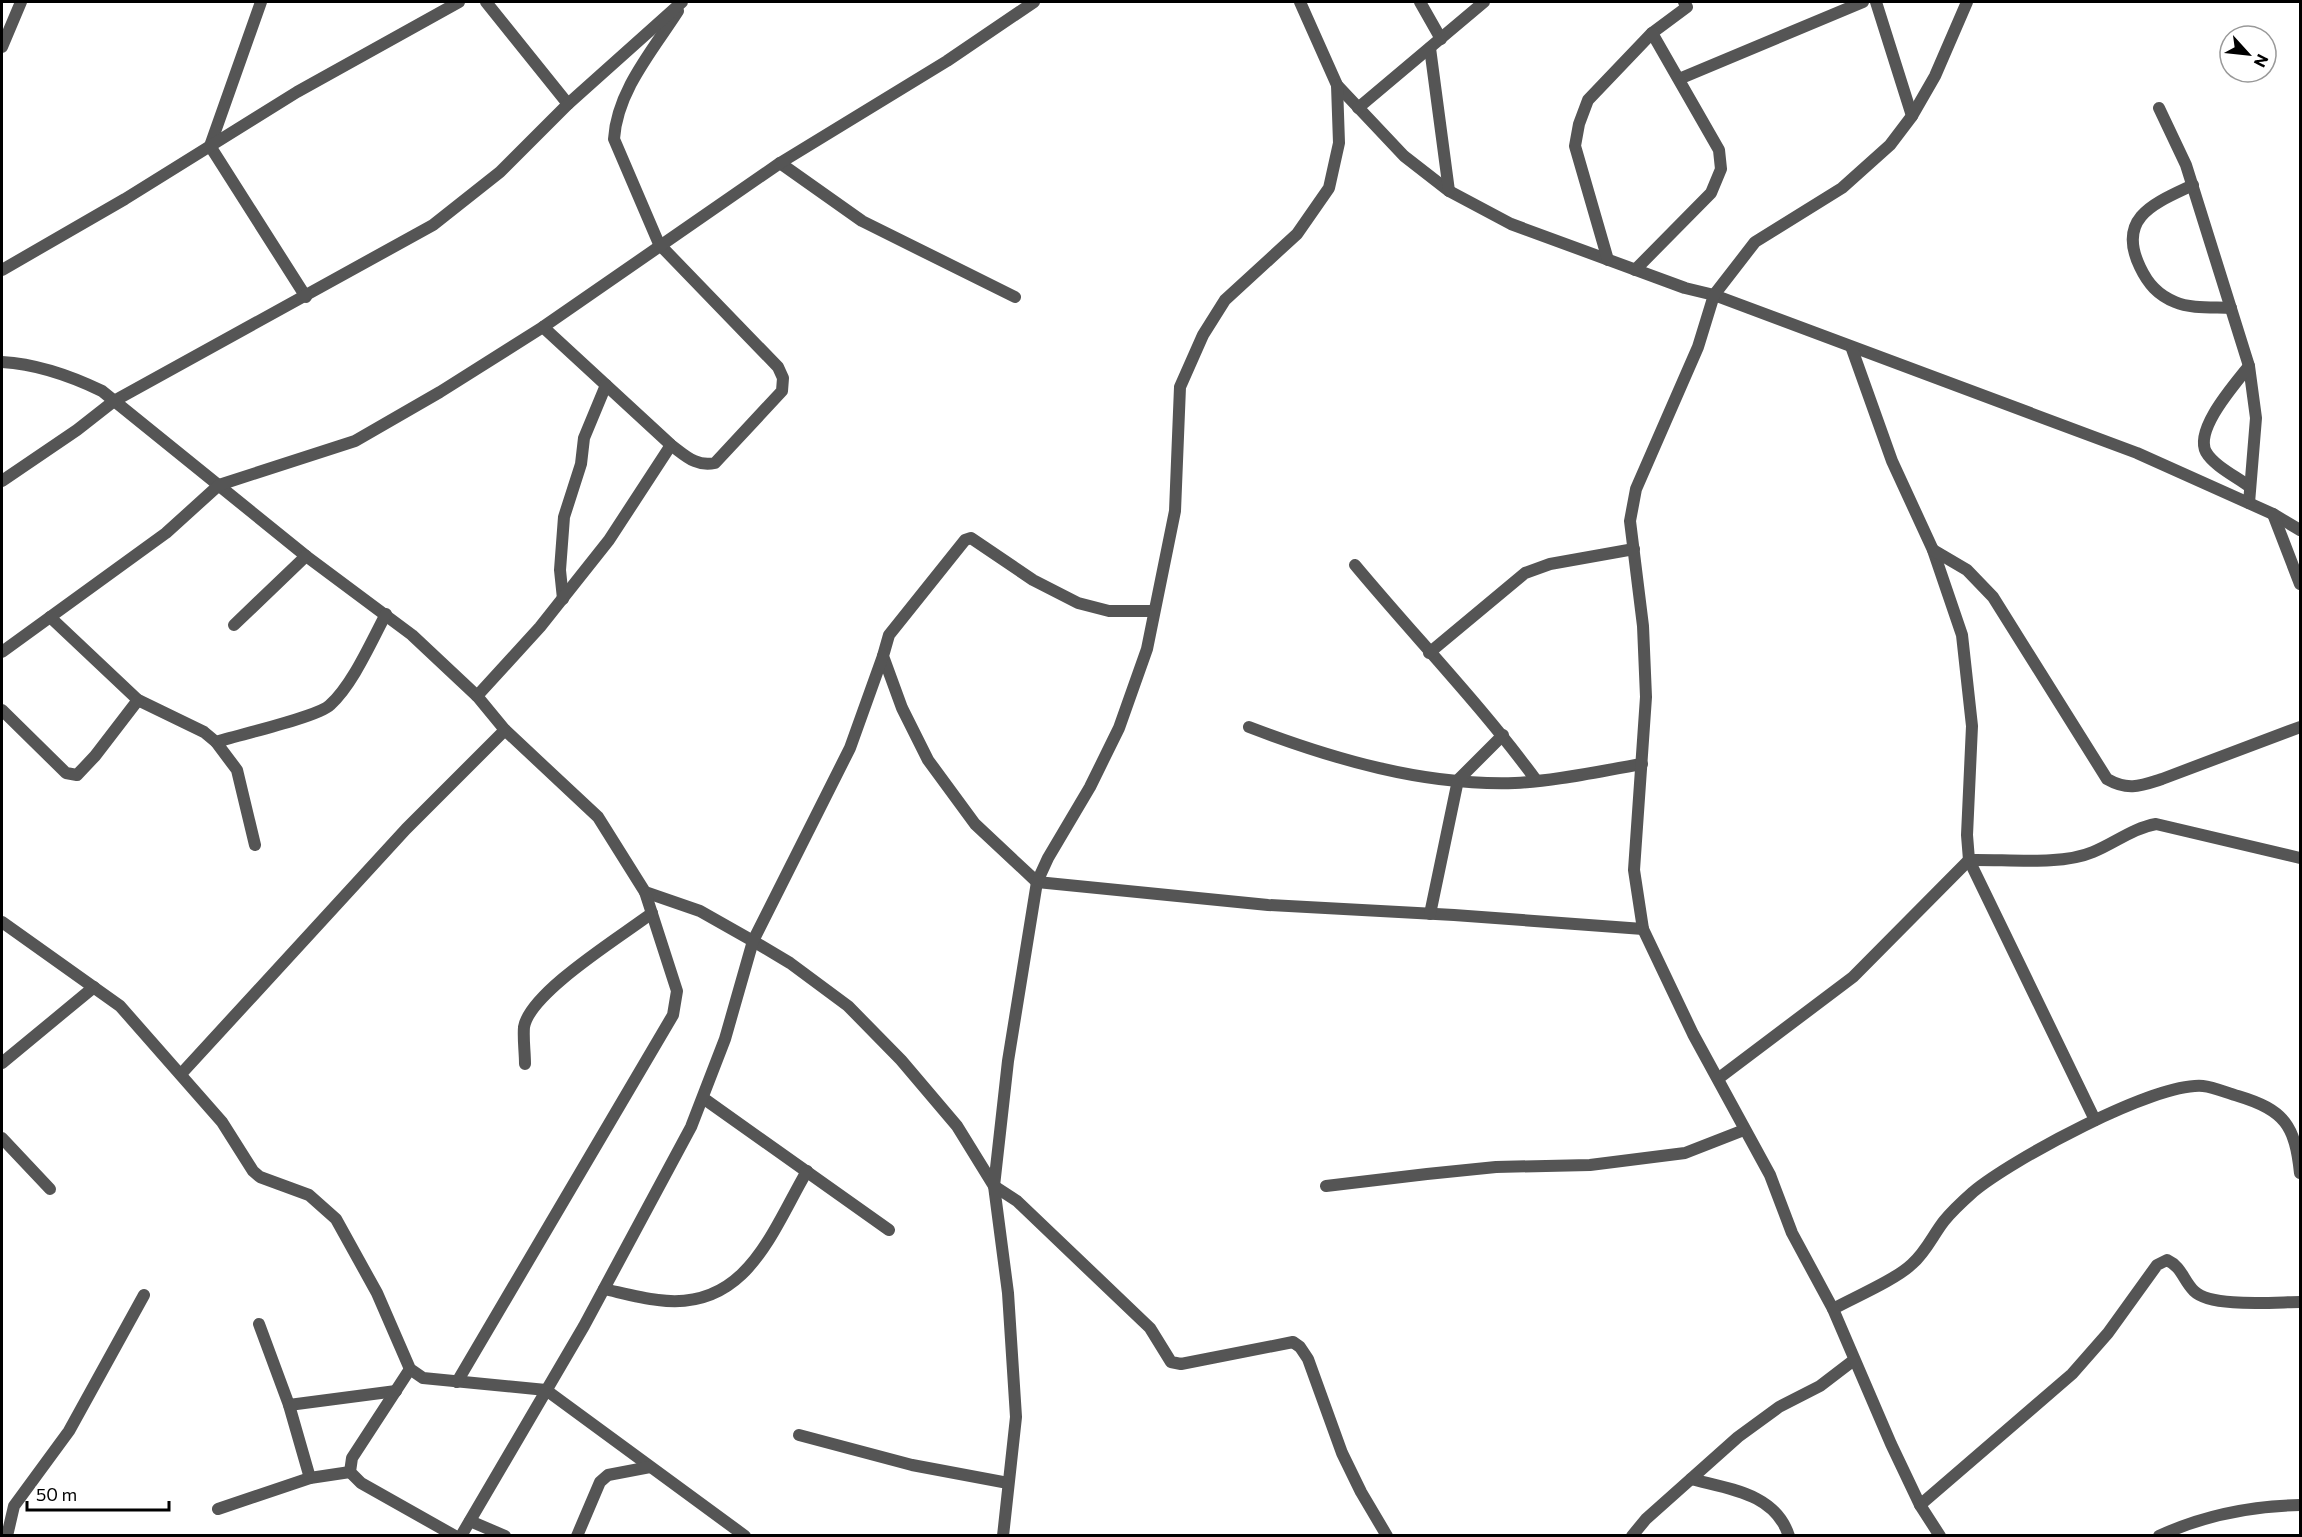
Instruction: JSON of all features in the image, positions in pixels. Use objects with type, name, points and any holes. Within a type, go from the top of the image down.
[{"type":"street","points":[[2,47],[21,2]]},
{"type":"street","points":[[210,146],[261,2]]},
{"type":"street","points":[[2,270],[297,92],[459,2]]},
{"type":"street","points":[[486,2],[568,104]]},
{"type":"street","points":[[2,481],[77,430],[114,401],[433,225],[500,172],[568,104],[684,2]]},
{"type":"street","points":[[543,327],[671,445],[694,462],[704,465],[715,463],[782,391],[783,378],[778,367],[659,244],[614,139],[615,122],[624,95],[684,2]]},
{"type":"street","points":[[2,652],[166,532],[219,485],[355,441],[440,392],[543,327],[659,244],[780,163],[947,62],[1034,2]]},
{"type":"street","points":[[1299,2],[1337,86],[1358,108],[1404,156],[1449,191],[1511,224],[1635,270],[1714,295],[1852,349],[2137,453],[2273,514],[2301,530]]},
{"type":"street","points":[[1420,2],[1441,39]]},
{"type":"street","points":[[1358,108],[1484,2]]},
{"type":"street","points":[[1680,79],[1863,2]]},
{"type":"street","points":[[1876,2],[1912,116]]},
{"type":"street","points":[[1940,1536],[1920,1505],[1833,1309],[1792,1233],[1770,1175],[1693,1034],[1643,929],[1634,870],[1646,697],[1643,626],[1630,521],[1636,489],[1698,347],[1714,295],[1755,242],[1842,188],[1890,145],[1912,116],[1935,76],[1967,2]]},
{"type":"street","points":[[1608,260],[1575,146],[1588,100],[1652,33],[1690,3]]},
{"type":"street","points":[[2,17],[15,16]]},
{"type":"street","points":[[1635,270],[1711,193],[1721,169],[1719,150],[1652,33]]},
{"type":"street","points":[[1430,48],[1449,191]]},
{"type":"street","points":[[1003,1536],[1016,1417],[1008,1293],[994,1185],[1008,1061],[1037,882],[1048,858],[1090,787],[1119,728],[1147,649],[1175,511],[1180,387],[1203,336],[1225,300],[1298,234],[1329,188],[1339,143],[1337,86]]},
{"type":"street","points":[[2159,108],[2193,185],[2249,366],[2256,418],[2249,503]]},
{"type":"street","points":[[210,146],[306,297]]},
{"type":"street","points":[[780,163],[862,221],[1015,297]]},
{"type":"street","points":[[2193,185],[2150,206],[2131,236],[2133,252],[2152,288],[2163,296],[2178,304],[2231,308]]},
{"type":"street","points":[[1852,349],[1892,461],[1933,550],[1962,635],[1972,726],[1967,835],[1969,860],[2096,1120]]},
{"type":"street","points":[[2,362],[39,367],[82,381],[114,401],[306,556],[412,635],[477,696],[505,730],[598,816],[645,892],[677,990],[672,1015],[457,1382]]},
{"type":"street","points":[[2249,366],[2217,407],[2206,430],[2205,449],[2211,458],[2250,487]]},
{"type":"street","points":[[563,599],[560,570],[564,518],[581,464],[584,438],[606,385]]},
{"type":"street","points":[[477,696],[563,599],[609,540],[671,445]]},
{"type":"street","points":[[2273,514],[2301,584]]},
{"type":"street","points":[[461,1536],[604,1289],[691,1127],[725,1039],[753,941],[850,748],[889,635],[965,540],[970,538],[1033,580],[1078,603],[1109,611],[1153,611]]},
{"type":"street","points":[[1429,653],[1525,573],[1550,564],[1634,549]]},
{"type":"street","points":[[1933,550],[1967,570],[1993,597],[2107,779],[2122,787],[2143,785],[2162,779],[2301,727]]},
{"type":"street","points":[[234,625],[306,556]]},
{"type":"street","points":[[1355,565],[1429,653],[1503,735],[1536,780]]},
{"type":"street","points":[[216,742],[303,718],[329,707],[341,692],[386,614]]},
{"type":"street","points":[[50,617],[138,700],[204,732],[216,742],[237,770],[255,845]]},
{"type":"street","points":[[883,656],[902,708],[928,760],[975,824],[1037,882],[1268,905],[1643,929]]},
{"type":"street","points":[[2,710],[66,773],[77,776],[96,756],[138,700]]},
{"type":"street","points":[[1249,727],[1300,746],[1368,765],[1458,780],[1516,783],[1642,764]]},
{"type":"street","points":[[180,1074],[406,829],[505,730]]},
{"type":"street","points":[[1430,914],[1458,780],[1503,735]]},
{"type":"street","points":[[1719,1078],[1853,977],[1969,860],[2068,859],[2093,852],[2142,826],[2156,824],[2301,858]]},
{"type":"street","points":[[645,892],[700,911],[790,963],[848,1006],[901,1060],[957,1126],[994,1185],[1017,1201],[1150,1328],[1171,1362],[1181,1364],[1293,1342],[1300,1347],[1308,1359],[1341,1454],[1360,1492],[1387,1536]]},
{"type":"street","points":[[525,1064],[524,1026],[534,1004],[552,986],[652,913]]},
{"type":"street","points":[[2,922],[94,987],[138,1024],[222,1122],[253,1171],[260,1177],[309,1195],[336,1219],[377,1293],[410,1369],[423,1378],[546,1390],[745,1536]]},
{"type":"street","points":[[2,1063],[94,987]]},
{"type":"street","points":[[1833,1309],[1910,1266],[1924,1252],[1945,1220],[1974,1191],[2018,1162],[2096,1120],[2169,1090],[2203,1086],[2253,1101],[2281,1118],[2293,1132],[2301,1173]]},
{"type":"street","points":[[703,1098],[889,1230]]},
{"type":"street","points":[[1326,1186],[1484,1168],[1590,1165],[1685,1154],[1744,1130]]},
{"type":"street","points":[[2,1138],[50,1189]]},
{"type":"street","points":[[604,1289],[659,1301],[679,1301],[704,1296],[731,1286],[750,1269],[807,1171]]},
{"type":"street","points":[[1920,1505],[2072,1374],[2108,1333],[2157,1264],[2167,1260],[2177,1265],[2194,1291],[2208,1300],[2301,1302]]},
{"type":"street","points":[[7,1536],[14,1506],[69,1431],[144,1295]]},
{"type":"street","points":[[259,1324],[289,1405],[310,1478]]},
{"type":"street","points":[[1632,1536],[1738,1437],[1779,1407],[1820,1386],[1854,1360]]},
{"type":"street","points":[[350,1472],[352,1458],[410,1369]]},
{"type":"street","points":[[289,1405],[396,1391]]},
{"type":"street","points":[[799,1435],[912,1465],[1008,1483]]},
{"type":"street","points":[[577,1536],[600,1482],[608,1475],[650,1467]]},
{"type":"street","points":[[218,1509],[310,1478],[350,1472]]},
{"type":"street","points":[[350,1472],[361,1482],[455,1536]]},
{"type":"street","points":[[1691,1479],[1758,1497],[1773,1510],[1789,1536]]},
{"type":"street","points":[[2159,1536],[2229,1511],[2263,1506],[2301,1505]]},
{"type":"street","points":[[470,1521],[505,1536]]}]
